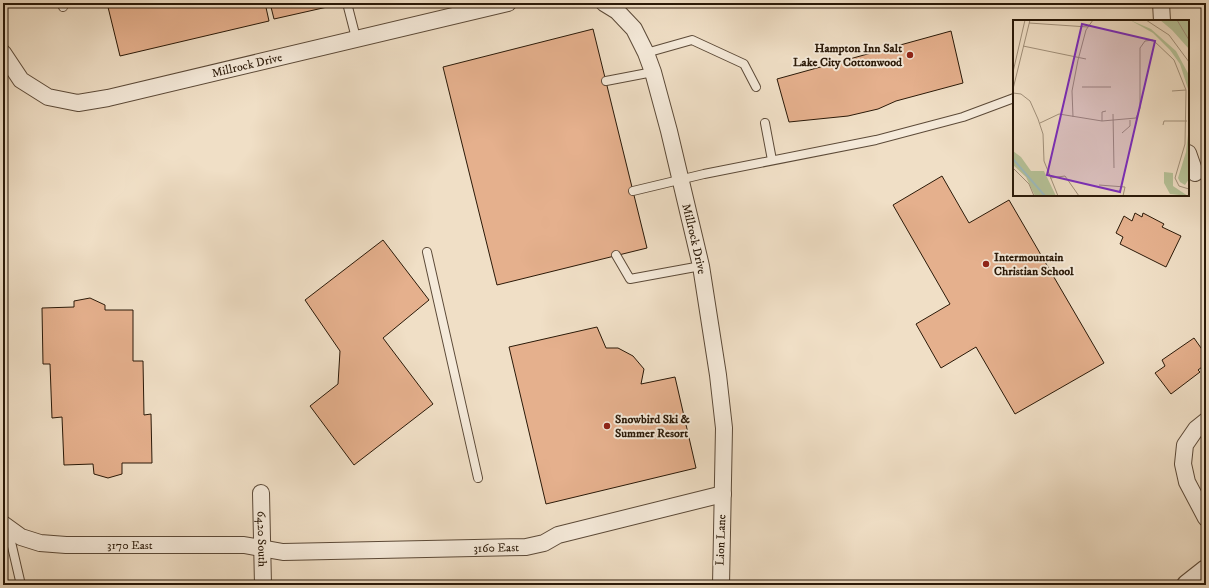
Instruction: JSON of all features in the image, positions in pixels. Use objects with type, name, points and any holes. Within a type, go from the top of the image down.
[{"type":"street","name":"Millrock Drive","points":[[3,53],[21,80],[48,97],[78,103],[108,98],[508,3]]},
{"type":"street","name":"Millrock Drive","points":[[604,3],[617,11],[634,29],[646,53],[653,72],[669,131],[701,266],[718,374],[724,428],[723,494]]},
{"type":"street","points":[[1161,3],[1162,20]]},
{"type":"street","points":[[1189,157],[1195,173]]},
{"type":"street","points":[[1206,421],[1196,429],[1185,445],[1183,464],[1187,482],[1206,518]]},
{"type":"street","name":"6420 South","points":[[261,493],[263,585]]},
{"type":"street","name":"3160 East","points":[[262,549],[283,552],[526,547],[544,543],[558,535],[723,494]]},
{"type":"street","name":"Lion Lane","points":[[721,585],[723,494]]},
{"type":"street","name":"3170 East","points":[[6,526],[22,537],[40,543],[66,545],[244,545],[262,549]]},
{"type":"street","points":[[1187,585],[1206,570]]},
{"type":"lane","points":[[347,3],[356,38]]},
{"type":"lane","points":[[646,53],[692,40],[744,64],[756,87]]},
{"type":"lane","points":[[606,82],[653,72]]},
{"type":"lane","points":[[633,191],[680,179],[876,140],[963,116],[1013,98]]},
{"type":"lane","points":[[765,123],[772,160]]},
{"type":"lane","points":[[427,252],[478,478]]},
{"type":"lane","points":[[616,255],[630,279],[701,266]]},
{"type":"lane","points":[[6,526],[21,585]]},
{"type":"building","points":[[107,3],[265,3],[269,21],[120,56]]},
{"type":"building","points":[[270,3],[345,3],[274,19]]},
{"type":"building","points":[[1089,3],[1089,4],[1071,4]]},
{"type":"building","points":[[1206,18],[1206,35],[1204,35]]},
{"type":"building","points":[[593,29],[647,248],[497,285],[443,67]]},
{"type":"building","name":"Hampton Inn Salt Lake City Cottonwood","points":[[951,31],[963,83],[896,101],[878,109],[848,116],[789,122],[777,79]]},
{"type":"building","name":"Intermountain Christian School","points":[[942,176],[969,223],[1009,200],[1104,363],[1015,414],[976,347],[941,368],[916,324],[950,304],[893,205]]},
{"type":"building","points":[[1135,213],[1142,217],[1143,213],[1164,224],[1162,227],[1181,236],[1166,267],[1120,244],[1123,237],[1116,233],[1124,216],[1132,221]]},
{"type":"building","points":[[383,240],[429,300],[383,338],[433,404],[354,465],[310,406],[338,384],[340,351],[305,300]]},
{"type":"building","points":[[90,298],[105,305],[105,310],[133,310],[133,361],[143,361],[144,415],[151,414],[152,463],[122,463],[122,474],[108,478],[94,474],[93,464],[64,465],[62,417],[52,418],[50,364],[43,364],[42,308],[74,307],[74,301]]},
{"type":"building","name":"Snowbird Ski & Summer Resort","points":[[597,327],[606,348],[618,348],[633,356],[644,369],[641,384],[675,377],[696,468],[546,504],[509,347]]},
{"type":"building","points":[[1194,338],[1206,355],[1206,364],[1198,370],[1200,372],[1171,394],[1155,373],[1165,366],[1162,360]]},
{"type":"place","name":"Hampton Inn Salt Lake City Cottonwood","points":[[910,55]]},
{"type":"place","name":"Intermountain Christian School","points":[[986,264]]},
{"type":"place","name":"Snowbird Ski & Summer Resort","points":[[607,426]]}]
